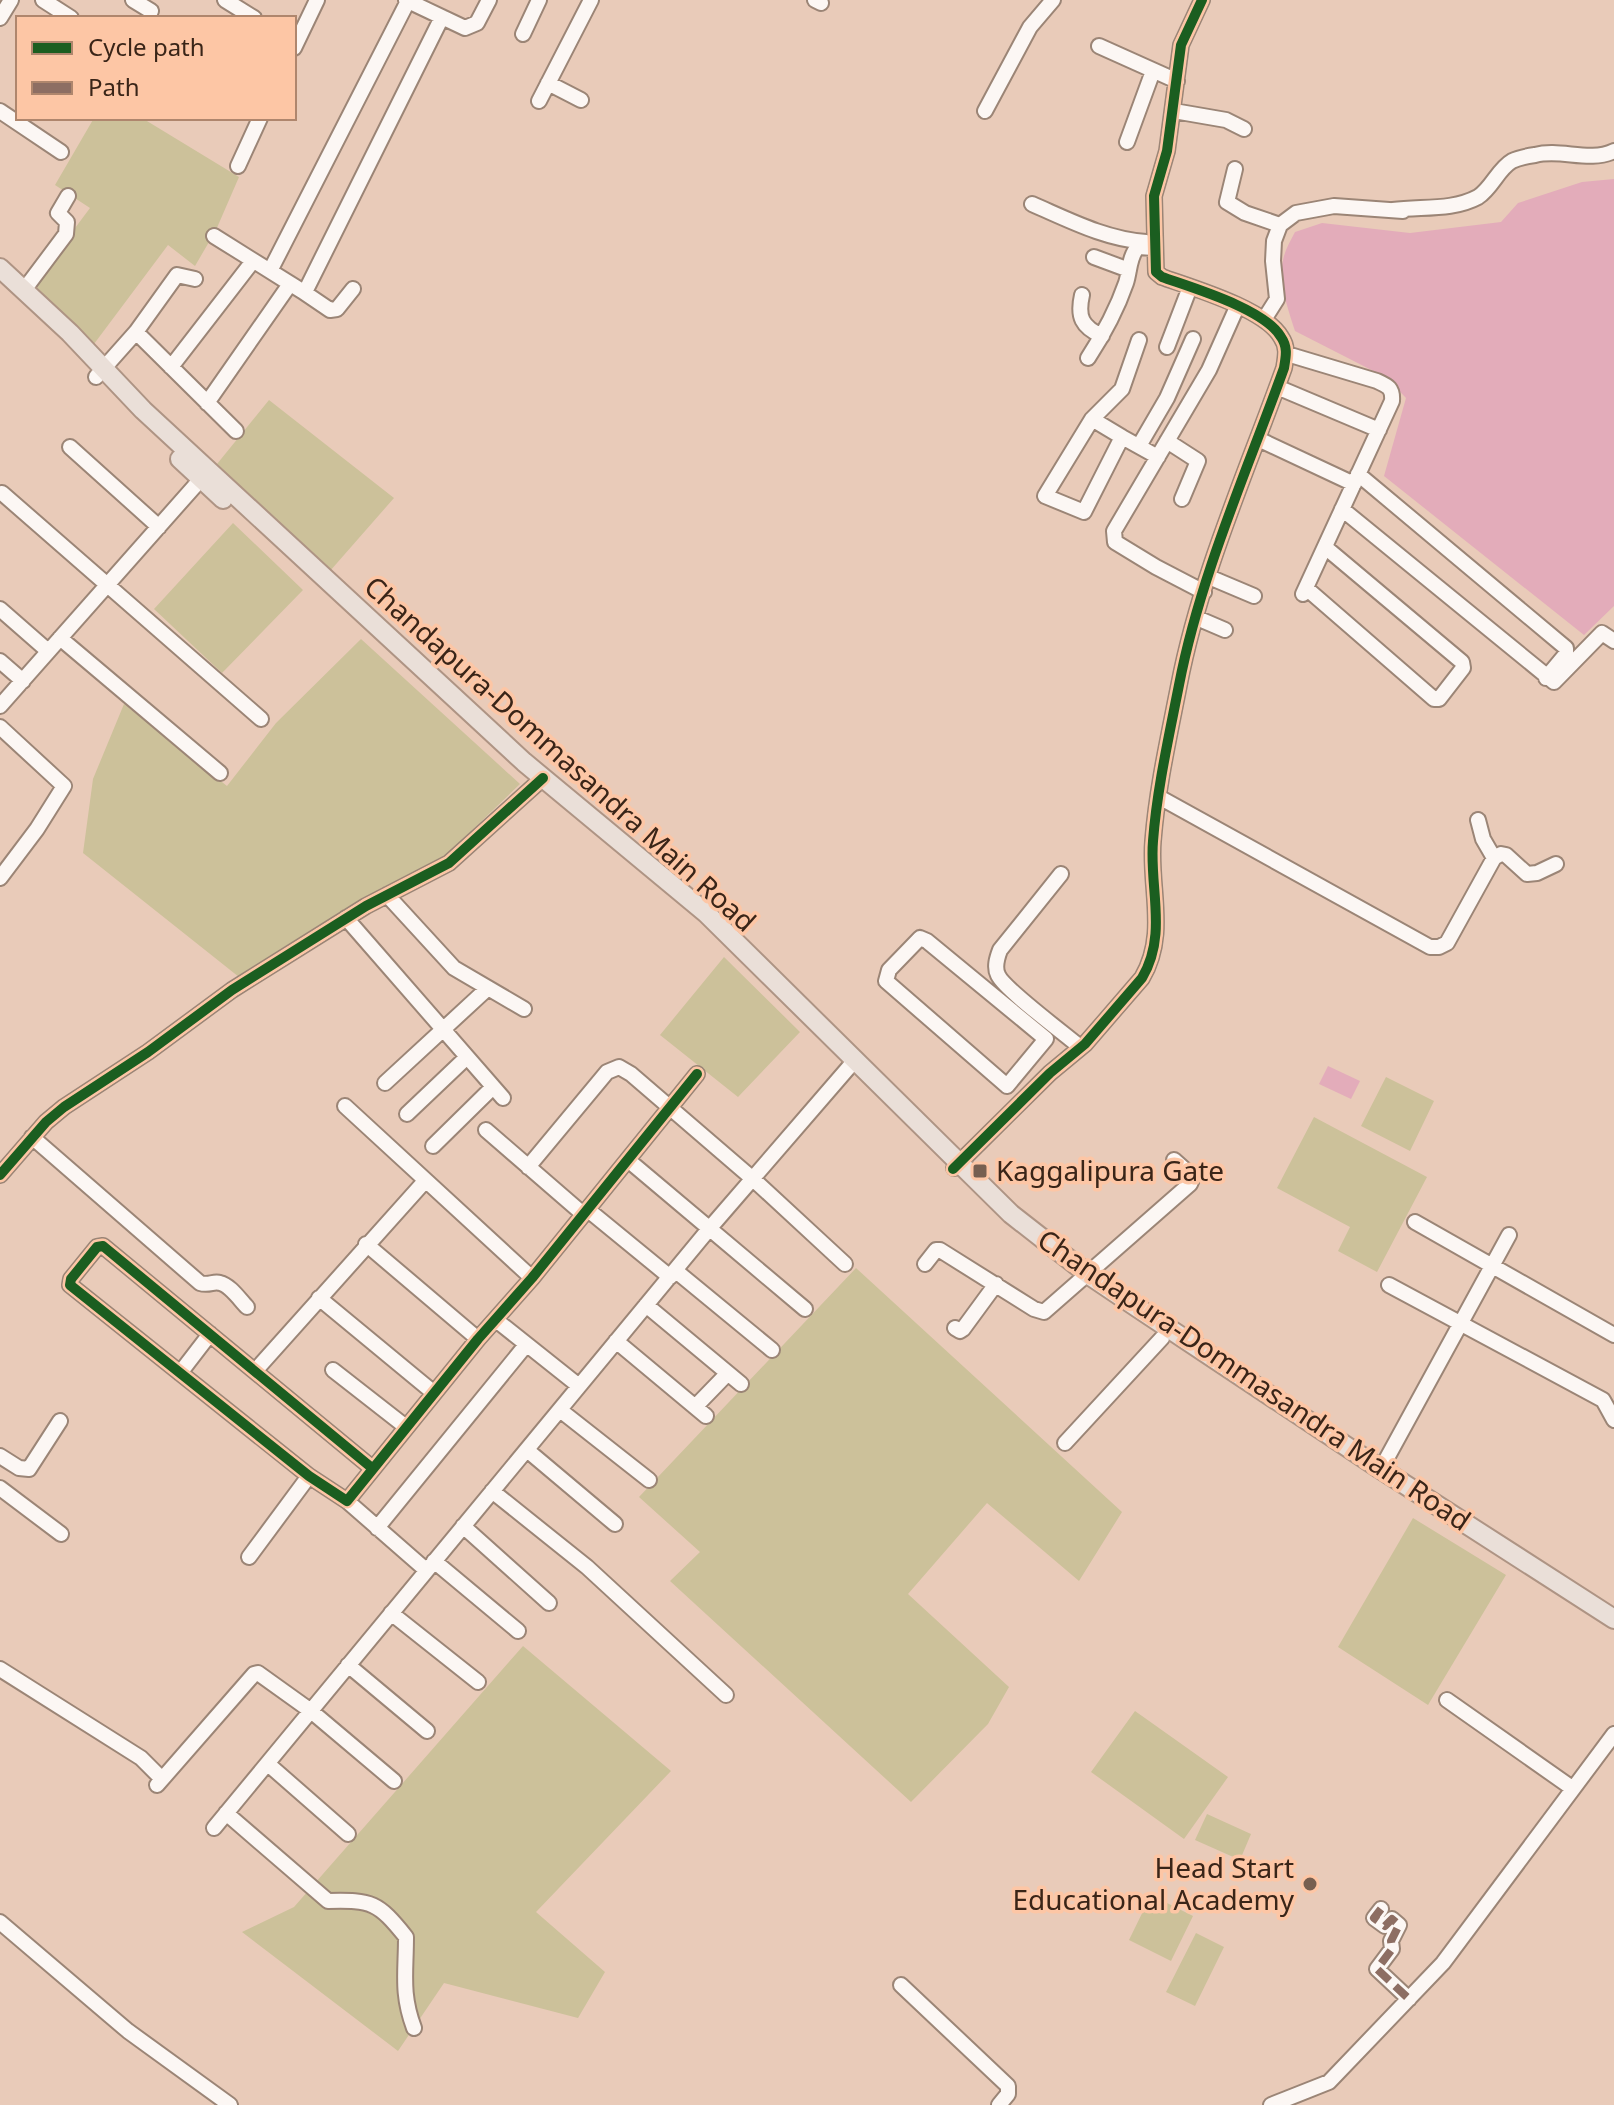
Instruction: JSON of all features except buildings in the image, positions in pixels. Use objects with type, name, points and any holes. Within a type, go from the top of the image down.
[{"type":"main road","name":"Chandapura-Dommasandra Main Road","points":[[0,268],[70,333],[132,416],[539,781],[706,913],[956,1165],[1084,1279],[1162,1338],[1293,1425],[1614,1628]]},
{"type":"main road","name":"Chandapura-Dommasandra Main Road","points":[[0,282],[143,410],[539,781]]},
{"type":"main road","name":"Chandapura-Dommasandra Main Road","points":[[1084,1279],[1614,1619]]},
{"type":"street","points":[[0,18],[11,0]]},
{"type":"street","points":[[43,0],[68,16]]},
{"type":"street","points":[[133,0],[151,11]]},
{"type":"street","points":[[225,0],[251,16]]},
{"type":"street","points":[[296,43],[317,0]]},
{"type":"street","points":[[270,271],[407,0],[465,28],[471,28],[489,0]]},
{"type":"street","points":[[523,34],[539,0]]},
{"type":"street","points":[[539,101],[591,0]]},
{"type":"street","points":[[985,111],[1030,27],[1053,0]]},
{"type":"street","points":[[956,1165],[1080,1047],[1142,978],[1154,952],[1157,919],[1153,844],[1179,681],[1204,592],[1287,354],[1281,335],[1265,318],[1159,275],[1154,245],[1154,196],[1167,151],[1181,45],[1202,0]]},
{"type":"street","points":[[296,288],[306,290],[442,17]]},
{"type":"street","points":[[1099,46],[1177,81]]},
{"type":"street","points":[[1127,142],[1153,71]]},
{"type":"street","points":[[548,83],[581,100]]},
{"type":"street","points":[[0,111],[61,152]]},
{"type":"street","points":[[1174,111],[1226,120],[1244,129]]},
{"type":"street","points":[[238,166],[259,120]]},
{"type":"street","points":[[1393,210],[1439,208],[1474,199],[1511,162],[1536,155],[1551,152],[1590,156],[1614,151]]},
{"type":"street","points":[[1235,169],[1227,202],[1245,213],[1280,225]]},
{"type":"street","points":[[24,290],[66,234],[67,222],[58,213],[68,196]]},
{"type":"street","points":[[1032,204],[1101,234],[1154,245]]},
{"type":"street","points":[[1265,318],[1277,299],[1274,241],[1280,225],[1296,213],[1334,206],[1454,215]]},
{"type":"street","points":[[214,236],[330,310],[337,309],[353,289]]},
{"type":"street","points":[[1088,358],[1102,336],[1127,282],[1136,249],[1154,245]]},
{"type":"street","points":[[1094,257],[1129,270]]},
{"type":"street","points":[[171,367],[253,261]]},
{"type":"street","points":[[100,373],[136,332],[177,275],[195,279]]},
{"type":"street","points":[[1167,347],[1190,287]]},
{"type":"street","points":[[207,403],[296,288]]},
{"type":"street","points":[[1082,295],[1079,306],[1082,321],[1088,330],[1102,336]]},
{"type":"street","points":[[1204,592],[1156,567],[1115,542],[1113,537],[1209,370],[1237,307]]},
{"type":"street","points":[[136,332],[236,431]]},
{"type":"street","points":[[1139,446],[1167,398],[1193,339]]},
{"type":"street","points":[[1122,437],[1084,512],[1045,496],[1092,419],[1122,389],[1139,340]]},
{"type":"street","points":[[1287,354],[1377,381],[1390,387],[1393,392],[1392,401],[1304,592],[1434,699],[1439,699],[1463,668],[1462,662],[1325,547]]},
{"type":"street","points":[[1277,387],[1379,430]]},
{"type":"street","points":[[1092,419],[1158,457]]},
{"type":"street","points":[[1258,439],[1356,479],[1566,648],[1566,654],[1546,678]]},
{"type":"street","points":[[1167,441],[1198,461],[1182,499]]},
{"type":"street","points":[[70,447],[159,527]]},
{"type":"street","points":[[0,706],[201,479]]},
{"type":"street","points":[[2,493],[261,719]]},
{"type":"street","points":[[1342,509],[1546,678],[1556,682],[1602,633],[1614,641]]},
{"type":"street","points":[[1209,577],[1254,596]]},
{"type":"street","points":[[0,609],[48,651]]},
{"type":"street","points":[[1197,618],[1225,630]]},
{"type":"street","points":[[60,638],[220,773]]},
{"type":"street","points":[[0,661],[23,681]]},
{"type":"street","points":[[0,727],[64,786],[0,878]]},
{"type":"street","points":[[0,1175],[32,1137],[64,1107],[148,1052],[232,990],[346,918],[449,863],[539,781]]},
{"type":"street","points":[[1159,797],[1430,947],[1447,943],[1494,858],[1506,855],[1527,874],[1556,864]]},
{"type":"street","points":[[1478,820],[1483,839],[1494,858]]},
{"type":"street","points":[[1061,874],[1000,950],[996,962],[998,977],[1080,1047]]},
{"type":"street","points":[[387,895],[454,968],[524,1009]]},
{"type":"street","points":[[346,918],[498,1092],[433,1146]]},
{"type":"street","points":[[920,938],[927,941],[1044,1036],[1044,1043],[1025,1066],[1007,1086],[1002,1084],[886,981],[889,970],[920,938]]},
{"type":"street","points":[[385,1083],[488,988]]},
{"type":"street","points":[[407,1114],[467,1057]]},
{"type":"street","points":[[214,1828],[709,1229],[853,1062]]},
{"type":"street","points":[[1025,1066],[1043,1080]]},
{"type":"street","points":[[528,1167],[607,1072],[619,1067],[753,1179],[845,1264]]},
{"type":"street","points":[[347,1501],[697,1074]]},
{"type":"street","points":[[345,1106],[532,1278]]},
{"type":"street","points":[[486,1130],[585,1212],[772,1350]]},
{"type":"street","points":[[32,1137],[200,1283],[209,1286],[217,1282],[224,1284],[247,1307]]},
{"type":"street","points":[[628,1160],[805,1309]]},
{"type":"street","points":[[925,1264],[936,1250],[940,1250],[1034,1309],[1044,1312],[1193,1180],[1174,1160]]},
{"type":"street","points":[[255,1371],[425,1181]]},
{"type":"street","points":[[1415,1222],[1614,1335]]},
{"type":"street","points":[[1381,1469],[1509,1235]]},
{"type":"street","points":[[366,1244],[478,1339]]},
{"type":"street","points":[[372,1468],[103,1246],[97,1247],[71,1279],[70,1285],[309,1476],[347,1501],[377,1528],[518,1631]]},
{"type":"street","points":[[955,1328],[963,1329],[996,1284]]},
{"type":"street","points":[[1389,1285],[1603,1400],[1614,1420]]},
{"type":"street","points":[[319,1298],[434,1393]]},
{"type":"street","points":[[646,1305],[741,1384]]},
{"type":"street","points":[[496,1320],[579,1386]]},
{"type":"street","points":[[180,1373],[210,1334]]},
{"type":"street","points":[[1065,1443],[1162,1338]]},
{"type":"street","points":[[616,1341],[700,1412],[728,1373]]},
{"type":"street","points":[[377,1528],[526,1345]]},
{"type":"street","points":[[333,1370],[406,1427]]},
{"type":"street","points":[[560,1410],[649,1480]]},
{"type":"street","points":[[0,1456],[19,1468],[29,1469],[60,1421]]},
{"type":"street","points":[[527,1450],[615,1524]]},
{"type":"street","points":[[249,1557],[309,1476]]},
{"type":"street","points":[[0,1488],[61,1534]]},
{"type":"street","points":[[492,1491],[587,1567],[726,1695]]},
{"type":"street","points":[[463,1526],[549,1603]]},
{"type":"street","points":[[391,1613],[478,1682]]},
{"type":"street","points":[[348,1665],[427,1731]]},
{"type":"street","points":[[0,1669],[141,1758],[160,1782],[254,1674],[261,1673],[394,1781]]},
{"type":"street","points":[[1447,1700],[1572,1788]]},
{"type":"street","points":[[1271,2105],[1329,2082],[1409,1999],[1453,1951],[1614,1734]]},
{"type":"street","points":[[268,1764],[348,1834]]},
{"type":"street","points":[[226,1813],[328,1901],[354,1900],[374,1904],[389,1917],[406,1937],[403,1982],[414,2028]]},
{"type":"street","points":[[1381,1909],[1374,1918],[1385,1926],[1392,1919],[1399,1925],[1391,1941],[1392,1949],[1377,1969],[1409,1999]]},
{"type":"street","points":[[0,1922],[128,2031],[230,2105]]},
{"type":"street","points":[[901,1985],[1008,2086],[1008,2094],[999,2105]]},
{"type":"shaded area","points":[[93,120],[145,120],[239,177],[216,230],[195,266],[168,245],[94,344],[31,287],[90,208],[55,185]]},
{"type":"shaded area","points":[[1614,179],[1614,606],[1584,635],[1384,476],[1406,398],[1387,378],[1295,331],[1284,294],[1282,265],[1295,232],[1322,223],[1410,233],[1501,222],[1518,203],[1582,182]]},
{"type":"shaded area","points":[[269,400],[394,498],[330,571],[217,464]]},
{"type":"shaded area","points":[[233,523],[303,590],[222,673],[154,609]]},
{"type":"shaded area","points":[[361,639],[520,784],[439,862],[239,977],[83,853],[93,779],[124,704],[227,786],[276,723]]},
{"type":"shaded area","points":[[724,957],[800,1032],[738,1097],[660,1035]]},
{"type":"shaded area","points":[[1328,1066],[1360,1081],[1351,1099],[1319,1084]]},
{"type":"shaded area","points":[[1386,1077],[1434,1101],[1410,1151],[1361,1126]]},
{"type":"shaded area","points":[[1314,1117],[1427,1177],[1377,1272],[1338,1251],[1350,1227],[1277,1188]]},
{"type":"shaded area","points":[[856,1268],[1122,1512],[1079,1581],[987,1503],[908,1594],[1009,1687],[988,1724],[911,1802],[670,1581],[700,1552],[639,1497]]},
{"type":"shaded area","points":[[1413,1518],[1506,1575],[1428,1705],[1338,1647]]},
{"type":"shaded area","points":[[523,1646],[671,1771],[536,1912],[605,1972],[578,2018],[444,1983],[398,2051],[242,1932],[294,1907]]},
{"type":"shaded area","points":[[1135,1711],[1228,1777],[1184,1839],[1091,1772]]},
{"type":"shaded area","points":[[1207,1814],[1251,1834],[1240,1860],[1195,1840]]},
{"type":"shaded area","points":[[1151,1895],[1193,1916],[1171,1961],[1129,1940]]},
{"type":"shaded area","points":[[1196,1933],[1224,1947],[1195,2006],[1166,1992]]},
{"type":"marked path","points":[[1381,1909],[1374,1918],[1385,1926],[1392,1919],[1399,1925],[1391,1941],[1392,1949],[1377,1969],[1409,1999]]},
{"type":"cycle path","points":[[953,1169],[1050,1073],[1085,1044],[1142,978],[1150,961],[1156,928],[1152,859],[1155,821],[1188,644],[1212,564],[1284,368],[1286,352],[1283,341],[1273,327],[1260,317],[1156,272],[1154,196],[1167,151],[1181,45],[1202,0]]},
{"type":"cycle path","points":[[0,1175],[46,1122],[64,1107],[148,1052],[232,990],[366,906],[449,863],[543,778]]},
{"type":"cycle path","points":[[372,1468],[103,1246],[97,1247],[71,1279],[70,1285],[309,1476],[347,1501],[697,1074]]},
{"type":"place","name":"Kaggalipura Gate","points":[[980,1171]]},
{"type":"place","name":"Head Start Educational Academy","points":[[1310,1884]]}]
